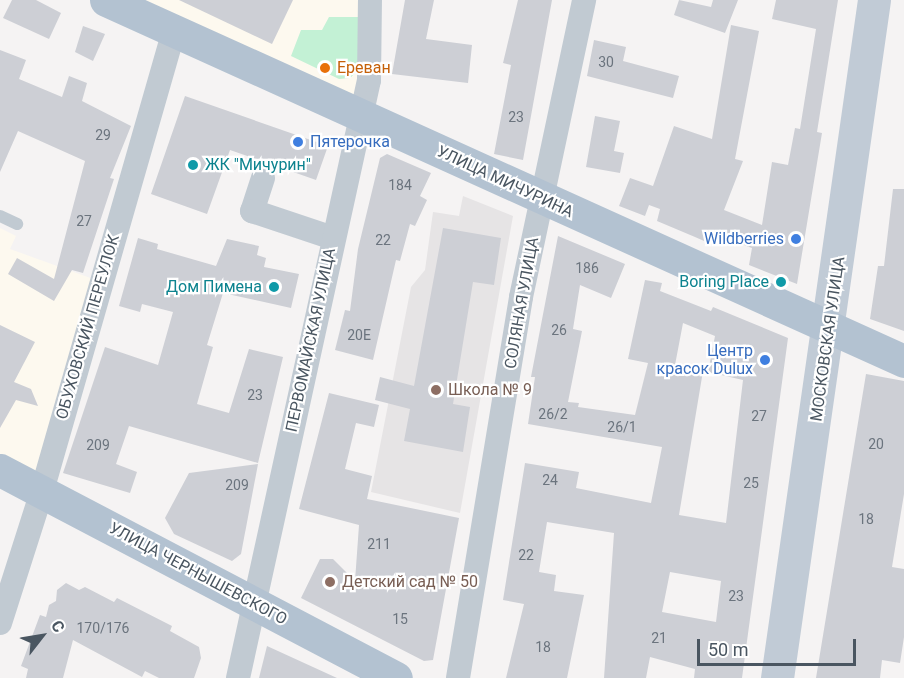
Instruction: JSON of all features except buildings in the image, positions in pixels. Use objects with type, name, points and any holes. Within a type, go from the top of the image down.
[{"type":"main road","name":"УЛИЦА МИЧУРИНА","points":[[106,0],[361,113],[542,200],[904,362]]},
{"type":"main road","name":"МОСКОВСКАЯ УЛИЦА","points":[[777,678],[830,329],[874,0]]},
{"type":"main road","name":"УЛИЦА ЧЕРНЫШЕВСКОГО","points":[[0,470],[396,678]]},
{"type":"street","name":"ПЕРВОМАЙСКАЯ УЛИЦА","points":[[238,678],[369,80],[370,0]]},
{"type":"street","name":"СОЛЯНАЯ УЛИЦА","points":[[458,678],[521,297],[584,0]]},
{"type":"street","name":"ОБУХОВСКИЙ ПЕРЕУЛОК","points":[[0,623],[42,491],[174,30]]},
{"type":"street","points":[[263,178],[252,211],[333,238]]},
{"type":"lane","points":[[0,216],[17,224]]},
{"type":"shaded area","name":"Ереван","points":[[136,0],[362,0],[362,93],[352,98]]},
{"type":"shaded area","name":"Школа № 9","points":[[463,196],[513,216],[460,513],[371,492],[411,287],[425,270],[433,212],[459,216]]},
{"type":"shaded area","points":[[0,228],[16,236],[10,249],[96,280],[37,474],[0,455]]},
{"type":"green space","points":[[329,17],[361,17],[362,67],[350,78],[339,79],[291,56],[301,30],[322,30]]},
{"type":"place","name":"Ереван","points":[[325,68]]},
{"type":"place","name":"Пятерочка","points":[[298,142]]},
{"type":"place","name":"ЖК \"Мичурин\"","points":[[193,165]]},
{"type":"place","name":"Wildberries","points":[[796,239]]},
{"type":"place","name":"Boring Place","points":[[781,282]]},
{"type":"place","name":"Дом Пимена","points":[[274,287]]},
{"type":"place","name":"Центр красок Dulux","points":[[765,360]]},
{"type":"place","name":"Школа № 9","points":[[436,390]]},
{"type":"place","name":"Детский сад № 50","points":[[330,582]]}]
